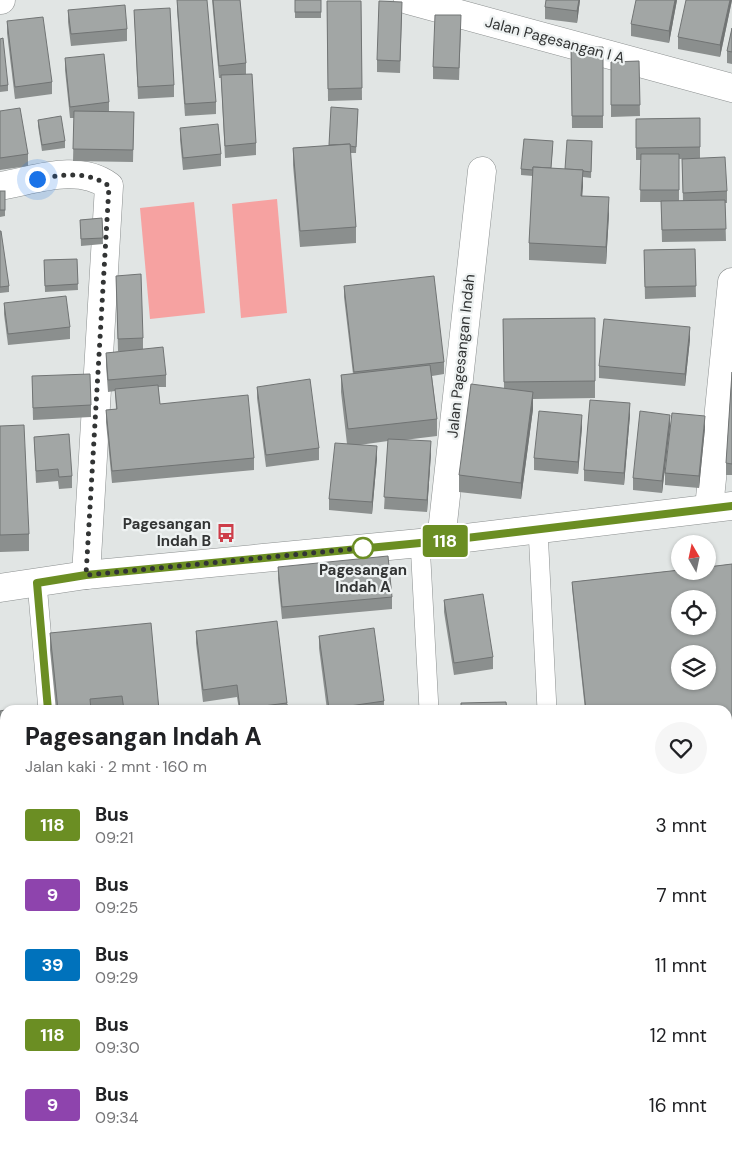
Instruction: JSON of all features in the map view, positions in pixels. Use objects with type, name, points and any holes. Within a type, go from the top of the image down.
[{"type":"street","name":"Jalan Pagesangan I A","points":[[408,0],[732,88]]},
{"type":"street","name":"Jalan Pagesangan Indah","points":[[430,542],[482,171]]},
{"type":"street","points":[[0,186],[74,174],[98,178],[109,186],[86,575]]},
{"type":"street","points":[[0,588],[86,575],[430,542],[720,507],[732,282]]},
{"type":"lane","points":[[538,529],[548,705]]},
{"type":"lane","points":[[430,542],[430,705]]},
{"type":"lane","points":[[37,583],[48,705]]},
{"type":"shaded area","points":[[277,199],[287,313],[241,318],[232,204]]},
{"type":"shaded area","points":[[194,202],[205,313],[150,319],[140,208]]},
{"type":"building","points":[[177,0],[207,0],[216,102],[185,104]]},
{"type":"building","points":[[213,0],[240,0],[246,63],[219,66]]},
{"type":"building","points":[[295,0],[321,0],[321,12],[295,12]]},
{"type":"building","points":[[546,0],[579,0],[577,11],[545,7]]},
{"type":"building","points":[[636,0],[675,0],[669,31],[631,24]]},
{"type":"building","points":[[686,0],[730,0],[720,45],[678,37]]},
{"type":"building","points":[[327,1],[361,1],[362,88],[328,89]]},
{"type":"building","points":[[379,1],[402,2],[400,61],[377,60]]},
{"type":"building","points":[[125,5],[127,29],[71,34],[68,10]]},
{"type":"building","points":[[170,8],[174,85],[138,87],[134,10]]},
{"type":"building","points":[[435,15],[461,15],[459,68],[433,67]]},
{"type":"building","points":[[43,17],[52,82],[15,87],[7,21]]},
{"type":"building","points":[[732,28],[732,52],[727,51]]},
{"type":"building","points":[[3,38],[8,85],[0,86],[0,39]]},
{"type":"building","points":[[571,47],[603,47],[603,116],[572,116]]},
{"type":"building","points":[[104,54],[109,102],[70,107],[65,58]]},
{"type":"building","points":[[639,61],[640,105],[611,105],[611,62]]},
{"type":"building","points":[[252,74],[256,143],[225,146],[221,75]]},
{"type":"building","points":[[331,107],[358,109],[356,147],[350,146],[350,144],[329,145]]},
{"type":"building","points":[[20,108],[28,154],[0,158],[0,111]]},
{"type":"building","points":[[74,111],[134,112],[133,150],[73,149]]},
{"type":"building","points":[[61,116],[65,141],[42,145],[38,120]]},
{"type":"building","points":[[700,118],[700,147],[636,148],[636,119]]},
{"type":"building","points":[[218,124],[221,154],[183,158],[180,128]]},
{"type":"building","points":[[524,139],[553,141],[551,168],[533,167],[533,170],[521,169]]},
{"type":"building","points":[[567,140],[592,141],[591,172],[565,169]]},
{"type":"building","points":[[350,144],[356,227],[300,231],[293,148]]},
{"type":"building","points":[[641,154],[679,154],[679,190],[640,190]]},
{"type":"building","points":[[725,157],[727,191],[683,193],[682,159]]},
{"type":"building","points":[[533,167],[583,170],[581,196],[609,197],[606,247],[529,243]]},
{"type":"building","points":[[0,191],[5,191],[5,210],[0,210]]},
{"type":"building","points":[[725,200],[726,229],[662,230],[661,201]]},
{"type":"building","points":[[102,218],[103,238],[81,239],[80,220]]},
{"type":"building","points":[[0,231],[9,286],[0,287]]},
{"type":"building","points":[[695,249],[696,286],[645,287],[644,250]]},
{"type":"building","points":[[77,259],[78,284],[45,286],[44,260]]},
{"type":"building","points":[[141,274],[143,338],[118,339],[116,276]]},
{"type":"building","points":[[434,276],[444,362],[354,372],[344,286]]},
{"type":"building","points":[[66,296],[70,327],[8,334],[4,303]]},
{"type":"building","points":[[595,318],[595,381],[504,382],[503,319]]},
{"type":"building","points":[[604,319],[690,327],[685,374],[599,366]]},
{"type":"building","points":[[163,347],[166,375],[108,380],[106,353]]},
{"type":"building","points":[[430,365],[437,419],[348,429],[341,375]]},
{"type":"building","points":[[732,372],[732,464],[726,463]]},
{"type":"building","points":[[90,374],[91,405],[33,408],[32,376]]},
{"type":"building","points":[[310,379],[319,448],[266,455],[257,387]]},
{"type":"building","points":[[471,384],[533,392],[521,483],[459,475]]},
{"type":"building","points":[[158,385],[160,404],[248,395],[254,458],[112,471],[106,410],[117,409],[115,389]]},
{"type":"building","points":[[590,400],[630,403],[624,473],[584,470]]},
{"type":"building","points":[[539,411],[582,415],[578,462],[534,458]]},
{"type":"building","points":[[640,411],[670,415],[662,481],[633,478]]},
{"type":"building","points":[[672,413],[705,416],[699,476],[665,473]]},
{"type":"building","points":[[24,425],[29,534],[0,535],[0,426]]},
{"type":"building","points":[[69,434],[72,476],[59,477],[58,469],[36,471],[34,437]]},
{"type":"building","points":[[388,439],[431,441],[427,500],[384,497]]},
{"type":"building","points":[[335,443],[377,446],[372,502],[329,499]]},
{"type":"building","points":[[388,556],[392,597],[282,607],[278,567]]},
{"type":"building","points":[[732,564],[732,705],[585,705],[572,582],[671,571],[671,580],[716,580],[716,566]]},
{"type":"building","points":[[483,594],[493,657],[454,663],[444,600]]},
{"type":"building","points":[[277,621],[287,703],[240,705],[237,685],[203,690],[196,631]]},
{"type":"building","points":[[151,623],[159,705],[123,705],[122,696],[90,699],[91,705],[57,705],[50,633]]},
{"type":"building","points":[[374,628],[384,701],[356,705],[328,705],[319,636]]},
{"type":"building","points":[[506,702],[506,705],[461,705],[461,703]]},
{"type":"bus line","name":"118","points":[[48,705],[37,583],[86,575],[441,541],[732,506]]},
{"type":"place","name":"Pagesangan Indah B","points":[[226,533]]},
{"type":"place","name":"Pagesangan Indah A","points":[[363,548]]},
{"type":"route","points":[[37,179],[74,174],[98,178],[109,186],[86,575],[363,548]]}]
